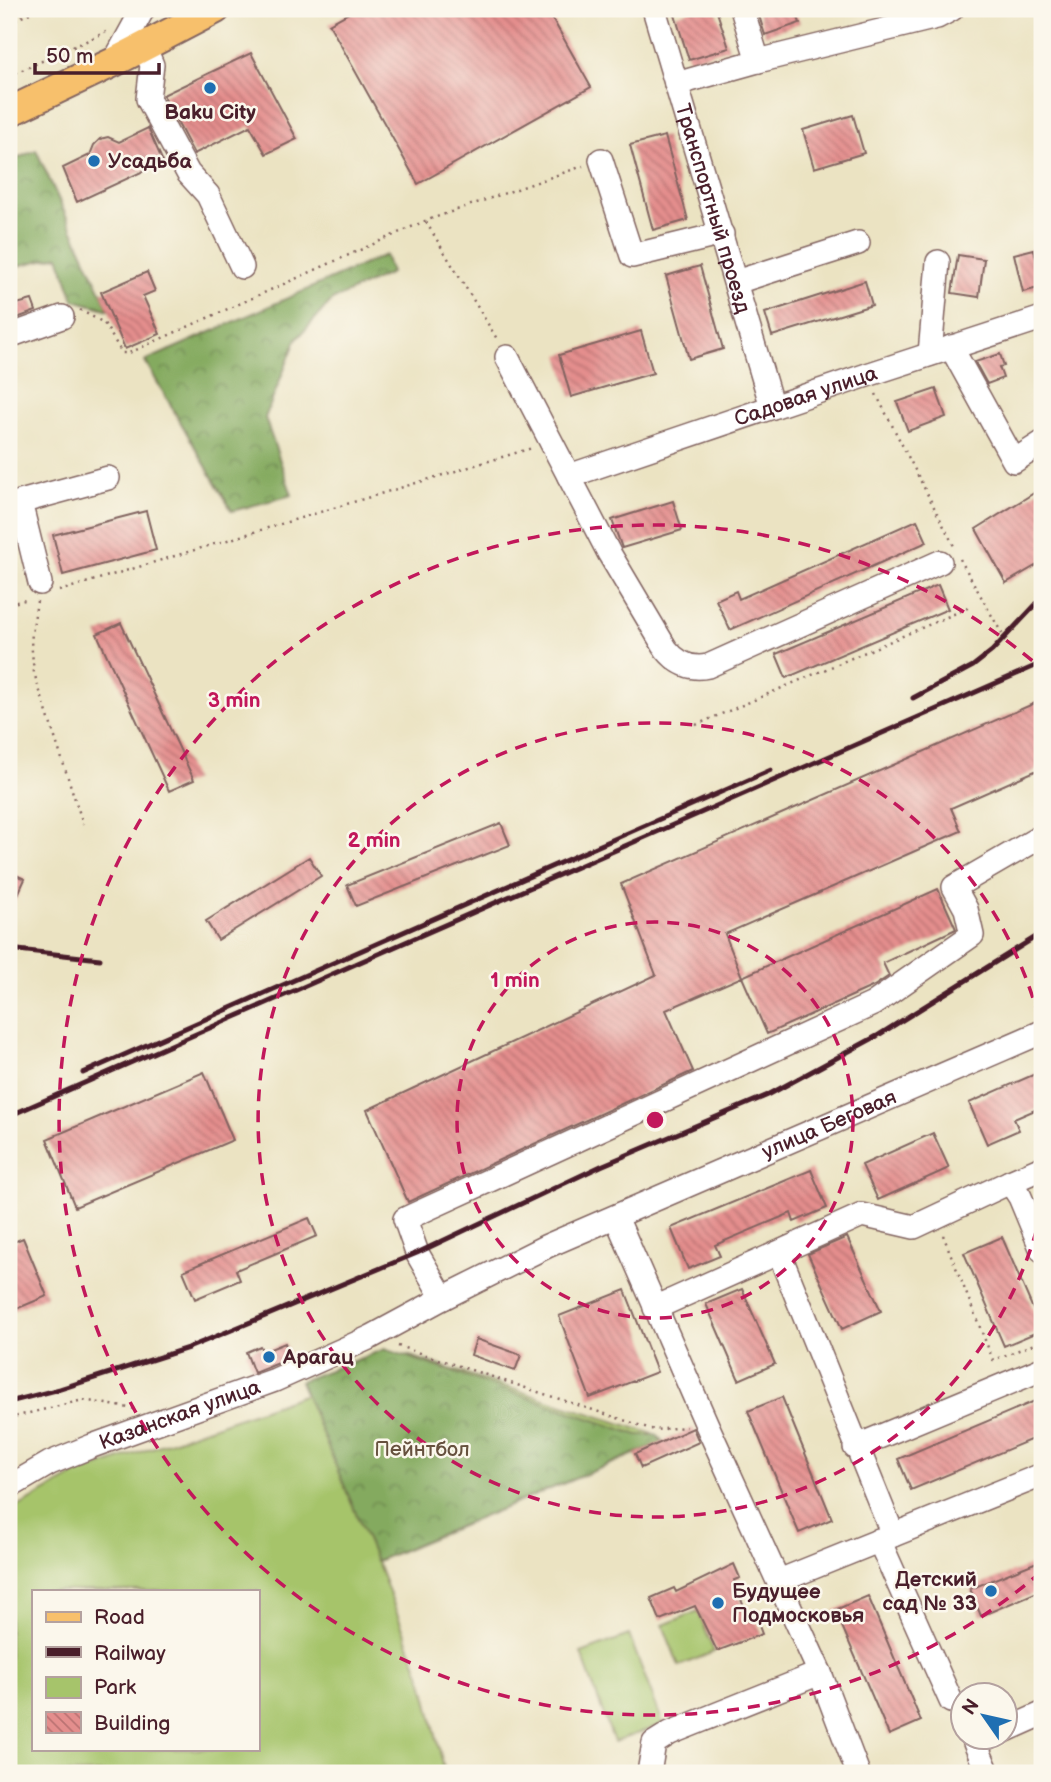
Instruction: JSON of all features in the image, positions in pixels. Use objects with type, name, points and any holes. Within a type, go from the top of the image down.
[{"type":"main road","points":[[9,112],[216,9]]},
{"type":"street","points":[[114,62],[143,9]]},
{"type":"street","name":"Транспортный проезд","points":[[654,9],[676,84],[707,164],[722,234],[772,407]]},
{"type":"street","points":[[742,9],[758,61]]},
{"type":"street","points":[[676,84],[937,17],[952,9]]},
{"type":"street","points":[[144,46],[152,65],[148,99],[188,173],[208,195],[242,267]]},
{"type":"street","points":[[601,160],[632,256],[722,234]]},
{"type":"street","points":[[736,282],[858,243]]},
{"type":"street","points":[[939,262],[940,351],[1014,460],[1042,443]]},
{"type":"street","points":[[9,337],[62,317]]},
{"type":"street","name":"Садовая улица","points":[[569,475],[1042,318]]},
{"type":"street","points":[[507,357],[609,554],[666,649],[678,661],[694,668],[708,666],[940,562]]},
{"type":"street","points":[[43,591],[20,502],[108,478]]},
{"type":"street","points":[[443,1298],[417,1253],[405,1219],[873,1004],[972,935],[966,909],[954,887],[1042,836]]},
{"type":"street","name":"улица Беговая","points":[[616,1217],[1042,1032]]},
{"type":"street","points":[[655,1308],[862,1215],[914,1227],[1042,1168]]},
{"type":"street","points":[[1010,1182],[1020,1197],[1042,1250]]},
{"type":"street","points":[[616,1217],[706,1425],[820,1673],[858,1773]]},
{"type":"street","name":"Казанская улица","points":[[9,1487],[71,1454],[275,1380],[371,1337],[547,1246],[616,1217]]},
{"type":"street","points":[[779,1253],[950,1698]]},
{"type":"street","points":[[855,1447],[1042,1368]]},
{"type":"street","points":[[779,1581],[1042,1475]]},
{"type":"street","points":[[649,1773],[654,1743],[670,1733],[820,1673]]},
{"type":"street","points":[[1020,1724],[1042,1714]]},
{"type":"street","points":[[978,1750],[988,1773]]},
{"type":"path","points":[[9,23],[38,9]]},
{"type":"path","points":[[9,76],[116,28]]},
{"type":"path","points":[[62,317],[76,308],[104,323],[122,353],[129,353],[425,221],[601,160]]},
{"type":"path","points":[[425,221],[507,357]]},
{"type":"path","points":[[867,375],[957,553],[1005,639]]},
{"type":"path","points":[[9,604],[43,591],[552,442]]},
{"type":"path","points":[[696,725],[970,607]]},
{"type":"path","points":[[37,615],[31,649],[34,673],[83,824]]},
{"type":"path","points":[[923,1223],[942,1231],[993,1360],[1042,1341]]},
{"type":"path","points":[[371,1337],[654,1430],[706,1425]]},
{"type":"path","points":[[9,1418],[83,1400],[142,1409]]},
{"type":"green space","points":[[36,150],[109,310],[74,300],[59,256],[9,268],[9,162]]},
{"type":"green space","points":[[385,255],[391,273],[332,300],[296,340],[265,418],[292,495],[232,511],[145,361]]},
{"type":"green space","name":"Пейнтбол","points":[[385,1349],[638,1435],[657,1435],[663,1442],[376,1561],[300,1381]]},
{"type":"green space","points":[[407,1355],[657,1435],[663,1442],[377,1561],[423,1681],[445,1773],[9,1773],[9,1512],[75,1475],[306,1394]]},
{"type":"green space","points":[[698,1611],[714,1652],[679,1666],[663,1625]]},
{"type":"green space","points":[[629,1635],[663,1724],[614,1742],[581,1653]]},
{"type":"building","points":[[356,9],[547,9],[591,87],[418,184],[329,24]]},
{"type":"building","points":[[693,9],[716,9],[729,48],[689,60],[675,15]]},
{"type":"building","points":[[757,9],[795,9],[800,23],[765,35]]},
{"type":"building","points":[[251,53],[297,139],[266,154],[250,126],[194,154],[163,95]]},
{"type":"building","points":[[853,115],[864,153],[814,168],[803,130]]},
{"type":"building","points":[[148,128],[163,162],[77,202],[63,168],[90,155],[100,139],[108,137],[119,142]]},
{"type":"building","points":[[665,136],[688,220],[653,230],[630,145]]},
{"type":"building","points":[[1034,249],[1042,287],[1023,292],[1014,254]]},
{"type":"building","points":[[958,255],[984,259],[979,297],[952,293]]},
{"type":"building","points":[[700,266],[723,349],[689,359],[666,276]]},
{"type":"building","points":[[147,272],[155,291],[143,296],[160,334],[125,349],[101,292]]},
{"type":"building","points":[[865,281],[872,305],[772,336],[765,313]]},
{"type":"building","points":[[32,300],[36,311],[9,321],[9,306]]},
{"type":"building","points":[[641,331],[653,373],[571,397],[559,355]]},
{"type":"building","points":[[1000,354],[1004,366],[999,367],[1003,378],[987,384],[975,362]]},
{"type":"building","points":[[936,389],[946,417],[908,431],[897,402]]},
{"type":"building","points":[[1042,488],[1042,562],[1006,583],[976,529]]},
{"type":"building","points":[[673,501],[682,530],[622,548],[612,520]]},
{"type":"building","points":[[146,511],[156,550],[63,575],[53,535]]},
{"type":"building","points":[[917,520],[927,542],[730,630],[716,600],[736,591],[739,599]]},
{"type":"building","points":[[938,585],[948,609],[786,678],[776,654]]},
{"type":"building","points":[[121,623],[194,780],[169,791],[97,634]]},
{"type":"building","points":[[1042,700],[1042,768],[951,808],[961,831],[725,934],[742,977],[666,1010],[693,1071],[408,1202],[367,1110],[656,975],[621,884]]},
{"type":"building","points":[[501,823],[510,845],[356,906],[347,885]]},
{"type":"building","points":[[309,857],[321,876],[218,940],[206,921]]},
{"type":"building","points":[[9,872],[25,879],[9,914]]},
{"type":"building","points":[[938,889],[956,929],[883,963],[889,976],[874,986],[767,1034],[742,977]]},
{"type":"building","points":[[1042,1071],[1042,1107],[1014,1119],[1019,1130],[987,1144],[969,1103]]},
{"type":"building","points":[[204,1072],[233,1140],[75,1207],[47,1139]]},
{"type":"building","points":[[933,1133],[949,1168],[878,1200],[862,1165]]},
{"type":"building","points":[[811,1170],[827,1208],[794,1222],[791,1213],[715,1245],[720,1256],[688,1269],[671,1228]]},
{"type":"building","points":[[309,1218],[317,1236],[236,1270],[240,1280],[195,1299],[183,1271]]},
{"type":"building","points":[[847,1237],[881,1311],[842,1329],[808,1254]]},
{"type":"building","points":[[1002,1237],[1042,1330],[1004,1346],[964,1253]]},
{"type":"building","points":[[23,1238],[47,1296],[9,1312],[9,1244]]},
{"type":"building","points":[[742,1289],[775,1364],[739,1380],[706,1304]]},
{"type":"building","points":[[625,1290],[657,1372],[590,1398],[559,1316]]},
{"type":"building","points":[[476,1339],[521,1355],[515,1371],[471,1355]]},
{"type":"building","name":"Арагац","points":[[285,1343],[291,1358],[254,1373],[246,1352],[260,1346],[263,1352]]},
{"type":"building","points":[[782,1397],[832,1519],[799,1533],[748,1411]]},
{"type":"building","points":[[1042,1398],[1042,1435],[911,1490],[898,1459]]},
{"type":"building","points":[[693,1428],[699,1442],[641,1468],[635,1454]]},
{"type":"building","points":[[1042,1560],[1042,1590],[981,1616],[970,1589]]},
{"type":"building","name":"Будущее Подмосковья","points":[[734,1564],[740,1578],[734,1580],[749,1621],[756,1618],[762,1634],[717,1651],[695,1606],[660,1620],[651,1598],[674,1588],[676,1592]]},
{"type":"building","points":[[868,1596],[921,1721],[889,1735],[835,1610]]},
{"type":"railway","points":[[913,698],[973,666],[992,651],[1042,598]]},
{"type":"railway","points":[[9,1116],[1042,663]]},
{"type":"railway","points":[[83,1073],[771,770]]},
{"type":"railway","points":[[9,1402],[60,1389],[188,1348],[417,1253],[601,1166],[768,1095],[877,1036],[1042,933]]},
{"type":"railway","points":[[9,949],[100,959]]},
{"type":"place","name":"Baku City","points":[[210,88]]},
{"type":"place","name":"Усадьба","points":[[94,161]]},
{"type":"place","name":"Арагац","points":[[269,1357]]},
{"type":"place","name":"Детский сад № 33","points":[[991,1591]]},
{"type":"place","name":"Будущее Подмосковья","points":[[718,1603]]}]
